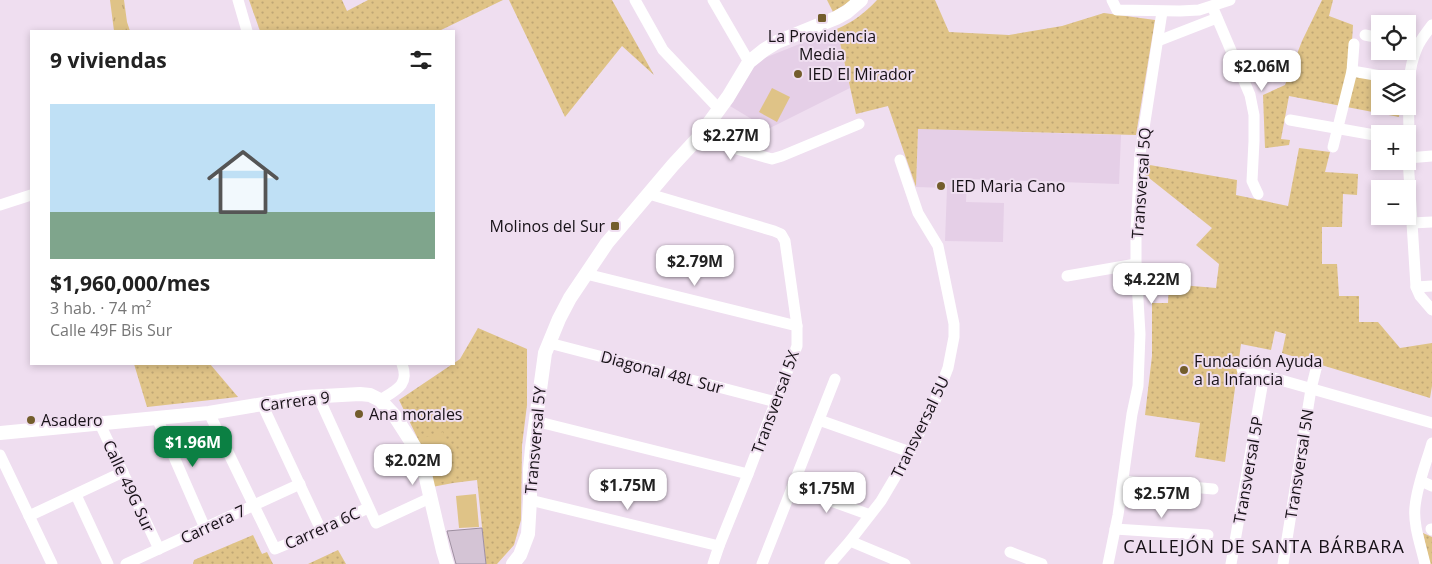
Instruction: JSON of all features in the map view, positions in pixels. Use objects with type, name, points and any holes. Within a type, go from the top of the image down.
[{"type":"street","points":[[238,0],[247,30]]},
{"type":"street","points":[[635,0],[663,50],[719,109]]},
{"type":"street","points":[[713,0],[749,62],[777,42],[836,18],[847,12],[861,0]]},
{"type":"street","points":[[1114,5],[1162,12],[1199,10],[1230,0]]},
{"type":"street","points":[[1212,6],[1250,95],[1254,115],[1252,181],[1258,194]]},
{"type":"street","name":"Transversal 5Q","points":[[1108,564],[1138,386],[1140,334],[1136,224],[1140,154],[1162,12]]},
{"type":"street","points":[[1158,40],[1217,18]]},
{"type":"street","points":[[1416,42],[1432,25]]},
{"type":"street","points":[[1365,35],[1371,36]]},
{"type":"street","points":[[1333,147],[1352,71],[1354,44]]},
{"type":"street","name":"Transversal 5Y","points":[[513,564],[520,555],[528,534],[530,469],[535,421],[545,353],[559,319],[607,243],[698,138],[749,62]]},
{"type":"street","points":[[1352,71],[1371,74]]},
{"type":"street","points":[[1290,120],[1371,134]]},
{"type":"street","points":[[698,138],[772,159],[858,124]]},
{"type":"street","points":[[1416,157],[1432,156]]},
{"type":"street","name":"Transversal 5U","points":[[830,564],[870,516],[889,489],[910,452],[935,401],[948,368],[954,337],[954,324],[938,246],[918,214],[900,160]]},
{"type":"street","name":"Transversal 5X","points":[[649,194],[774,231],[781,234],[785,241],[797,326],[797,346],[713,564]]},
{"type":"street","points":[[0,205],[30,195]]},
{"type":"street","points":[[1416,222],[1432,222]]},
{"type":"street","points":[[1412,225],[1416,287],[1420,296],[1432,310]]},
{"type":"street","points":[[1066,276],[1136,264]]},
{"type":"street","points":[[586,274],[797,326]]},
{"type":"street","points":[[1416,287],[1432,286]]},
{"type":"street","name":"Diagonal 48L Sur","points":[[549,343],[776,402]]},
{"type":"street","name":"Transversal 5N","points":[[1283,564],[1311,389],[1317,364]]},
{"type":"street","points":[[402,365],[405,373],[404,380],[398,388],[380,400],[394,415],[414,446],[422,466],[448,564]]},
{"type":"street","points":[[1242,369],[1432,423]]},
{"type":"street","name":"Transversal 5P","points":[[1231,564],[1264,375]]},
{"type":"street","points":[[762,564],[835,379]]},
{"type":"street","name":"Carrera 9","points":[[0,433],[209,413],[289,399],[318,396],[360,394],[380,400]]},
{"type":"street","points":[[318,396],[376,523],[430,498]]},
{"type":"street","points":[[262,404],[321,530]]},
{"type":"street","points":[[209,413],[254,505]]},
{"type":"street","points":[[157,418],[205,528]]},
{"type":"street","points":[[819,420],[910,452]]},
{"type":"street","points":[[535,421],[748,474]]},
{"type":"street","name":"Calle 49G Sur","points":[[100,424],[159,549]]},
{"type":"street","points":[[1425,564],[1415,522],[1415,507],[1432,443]]},
{"type":"street","points":[[0,455],[52,564]]},
{"type":"street","points":[[29,516],[123,472]]},
{"type":"street","points":[[1123,481],[1213,488]]},
{"type":"street","points":[[1421,481],[1432,486]]},
{"type":"street","name":"Carrera 7","points":[[126,564],[300,484]]},
{"type":"street","points":[[792,487],[870,516]]},
{"type":"street","points":[[76,494],[108,564]]},
{"type":"street","points":[[530,500],[719,546]]},
{"type":"street","name":"Carrera 6C","points":[[254,505],[275,549],[368,508]]},
{"type":"street","points":[[1115,529],[1208,535]]},
{"type":"street","points":[[850,541],[906,564]]},
{"type":"street","points":[[1010,552],[1042,564]]},
{"type":"shaded area","name":"IED El Mirador","points":[[837,29],[850,88],[768,129],[730,106],[757,61]]},
{"type":"shaded area","name":"IED Maria Cano","points":[[918,129],[1121,135],[1119,184],[967,179],[966,202],[1004,203],[1003,242],[945,241],[947,188],[916,187]]},
{"type":"green space","points":[[110,0],[124,0],[130,30],[114,30]]},
{"type":"green space","points":[[249,0],[342,0],[347,11],[368,0],[503,0],[441,30],[260,30]]},
{"type":"green space","points":[[509,0],[612,0],[654,75],[622,46],[565,117]]},
{"type":"green space","points":[[827,0],[852,0],[833,12]]},
{"type":"green space","points":[[877,0],[935,0],[949,32],[1009,35],[1062,26],[1104,13],[1155,20],[1136,135],[918,129],[916,187],[888,106],[856,114],[837,29],[858,17]]},
{"type":"green space","points":[[1322,0],[1333,0],[1329,16],[1353,25],[1350,74],[1371,78],[1371,112],[1289,96],[1281,139],[1290,140],[1289,145],[1265,148],[1263,95],[1285,85],[1302,41]]},
{"type":"green space","points":[[772,88],[790,97],[777,122],[759,112]]},
{"type":"green space","points":[[1299,148],[1330,152],[1325,172],[1358,174],[1357,195],[1343,194],[1342,227],[1322,227],[1322,264],[1337,264],[1339,296],[1359,296],[1359,322],[1378,322],[1400,348],[1432,343],[1432,386],[1430,398],[1282,353],[1286,334],[1275,331],[1271,350],[1241,344],[1225,462],[1195,457],[1200,423],[1145,415],[1152,356],[1152,303],[1168,303],[1169,284],[1216,288],[1219,264],[1196,245],[1212,228],[1144,174],[1144,164],[1237,180],[1236,195],[1288,206]]},
{"type":"green space","points":[[478,328],[527,349],[527,405],[522,445],[521,520],[514,545],[497,564],[486,564],[477,480],[432,487],[418,439],[399,400],[451,365],[455,365],[455,362],[460,359]]},
{"type":"green space","points":[[134,365],[211,365],[238,397],[147,407]]},
{"type":"green space","points":[[443,432],[456,478],[433,484],[420,439]]},
{"type":"green space","points":[[476,494],[479,527],[459,528],[456,496]]},
{"type":"green space","points":[[1423,533],[1432,537],[1432,564],[1430,564]]},
{"type":"green space","points":[[253,535],[262,554],[267,552],[273,564],[193,564],[194,560]]},
{"type":"green space","points":[[338,550],[346,564],[308,564]]},
{"type":"building","points":[[482,528],[486,564],[456,564],[447,531]]},
{"type":"place","name":"La Providencia Media","points":[[822,18]]},
{"type":"place","name":"IED El Mirador","points":[[798,74]]},
{"type":"place","name":"IED Maria Cano","points":[[941,186]]},
{"type":"place","name":"Molinos del Sur","points":[[615,226]]},
{"type":"place","name":"Fundación Ayuda a la Infancia","points":[[1184,370]]},
{"type":"place","name":"Ana morales","points":[[359,414]]},
{"type":"place","name":"Asadero","points":[[31,420]]},
{"type":"district","name":"CALLEJÓN DE SANTA BÁRBARA","points":[[1264,546]]}]
